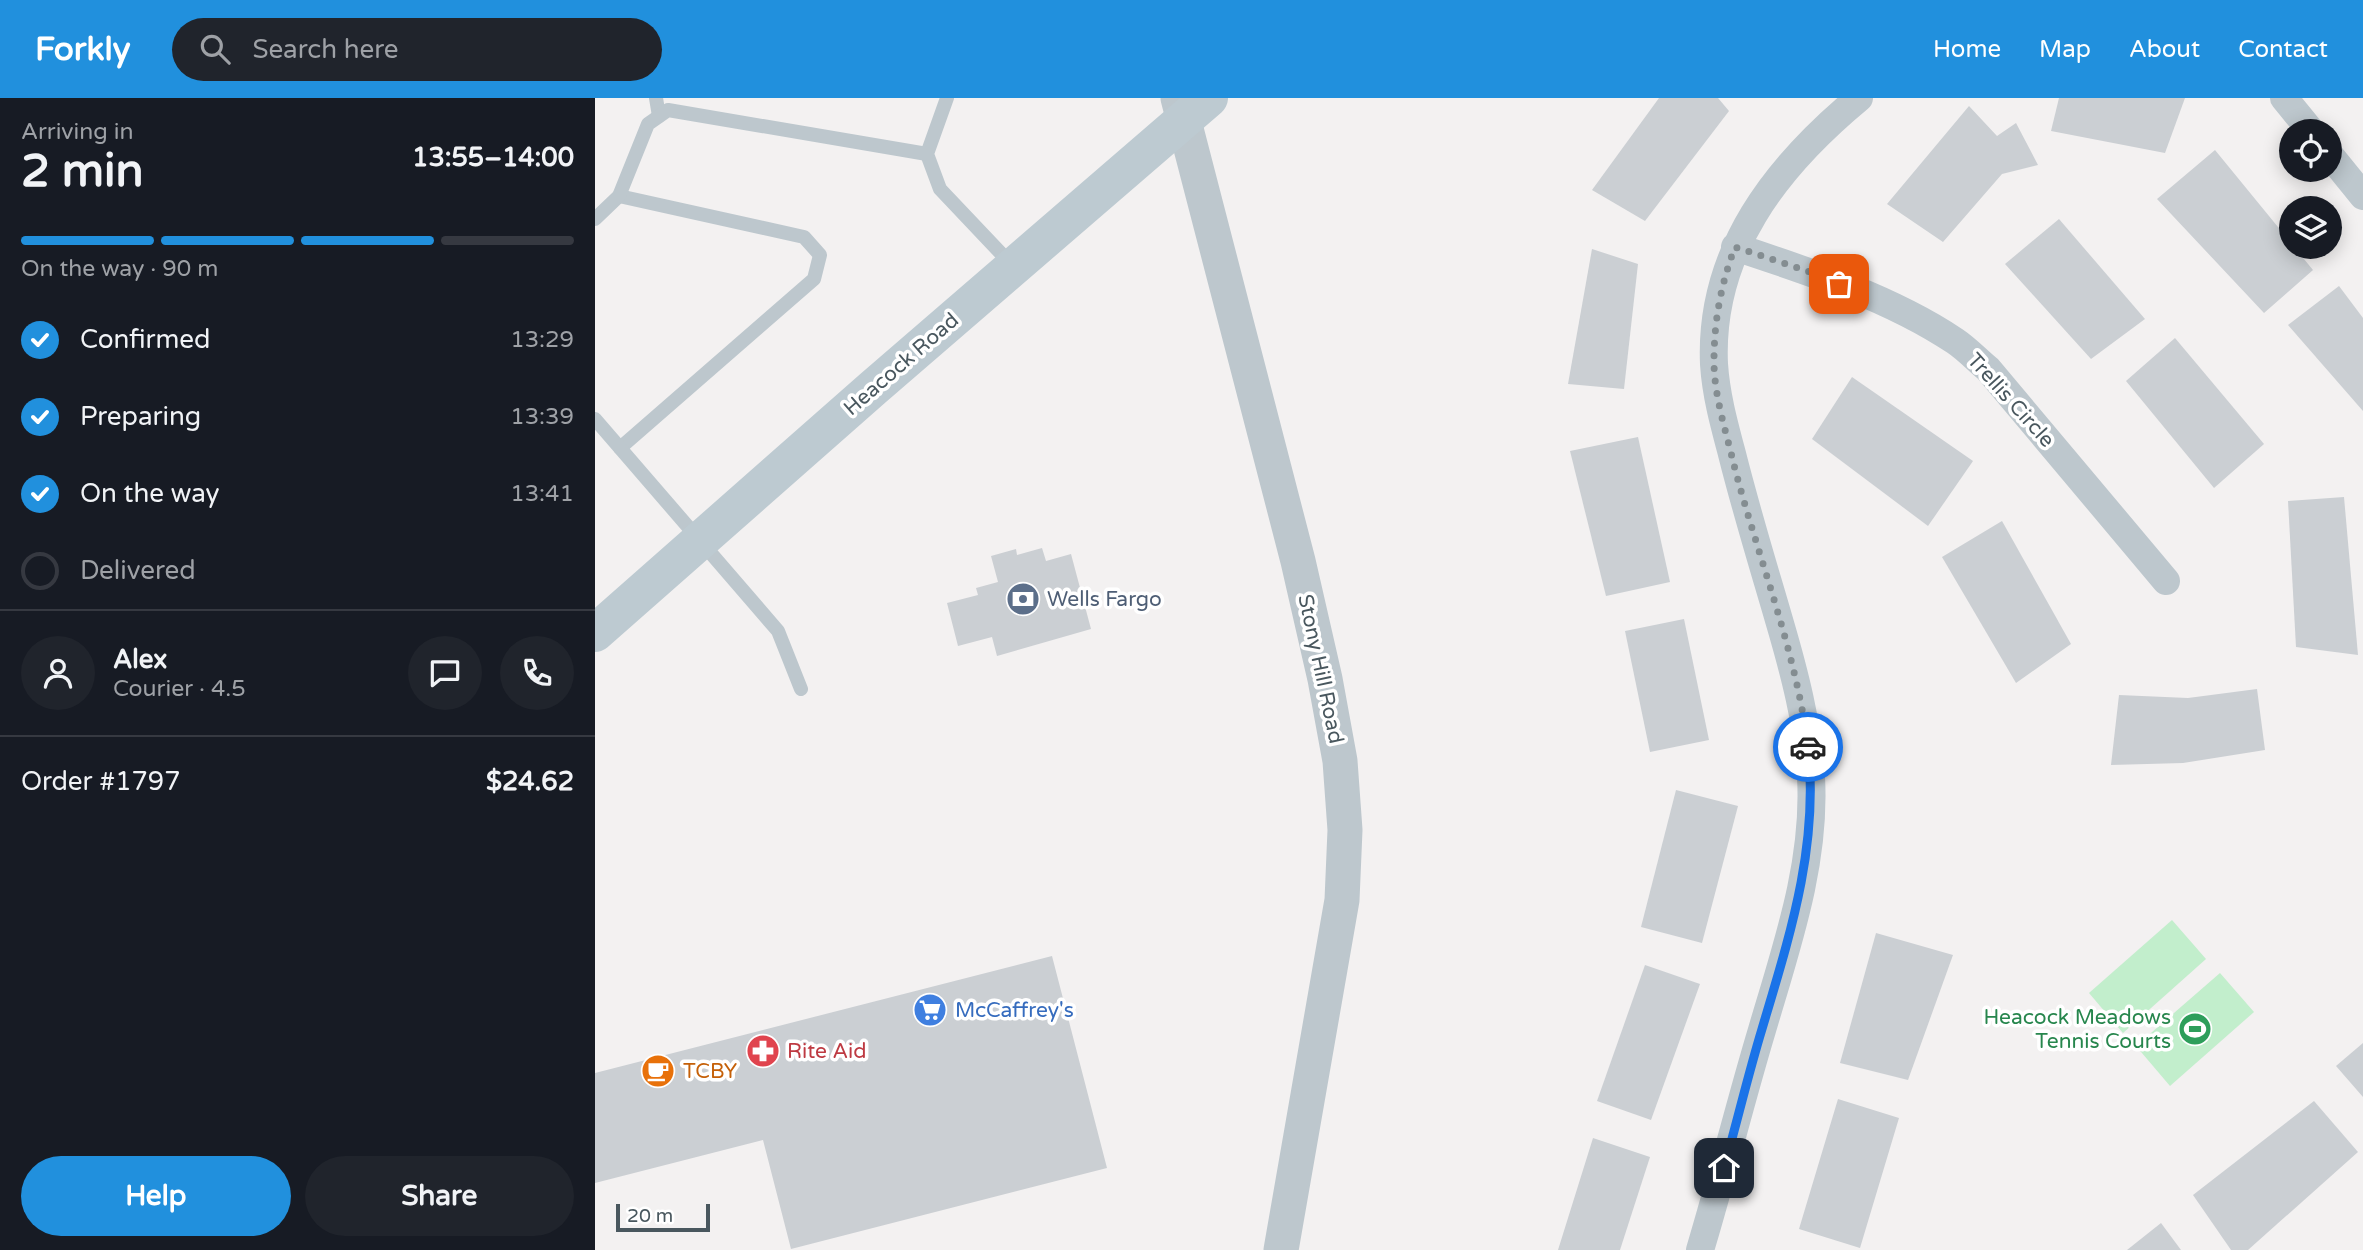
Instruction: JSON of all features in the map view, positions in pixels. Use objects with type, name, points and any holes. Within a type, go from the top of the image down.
[{"type":"main road","name":"Heacock Road","points":[[595,633],[1014,266],[1190,105]]},
{"type":"street","points":[[1700,1250],[1794,923],[1811,820],[1806,730],[1719,403],[1714,363],[1716,314],[1725,272],[1754,212],[1793,161],[1837,116],[1859,98]]},
{"type":"street","points":[[2284,98],[2301,119]]},
{"type":"street","name":"Stony Hill Road","points":[[1190,105],[1325,678],[1340,761],[1345,830],[1342,900],[1281,1250]]},
{"type":"street","points":[[2342,170],[2363,196]]},
{"type":"street","name":"Trellis Circle","points":[[1735,247],[1813,273],[1915,318],[1957,342],[1988,369],[2166,581]]},
{"type":"lane","points":[[656,98],[659,116]]},
{"type":"lane","points":[[947,98],[927,154],[940,189],[1014,266]]},
{"type":"lane","points":[[595,219],[619,196],[648,124],[668,110],[927,154]]},
{"type":"lane","points":[[619,196],[804,237],[820,255],[814,279],[620,448]]},
{"type":"lane","points":[[595,419],[778,631],[801,689]]},
{"type":"green space","name":"Heacock Meadows Tennis Courts","points":[[2172,920],[2206,959],[2123,1033],[2089,993]]},
{"type":"green space","name":"Heacock Meadows Tennis Courts","points":[[2220,973],[2254,1012],[2170,1086],[2136,1046]]},
{"type":"building","points":[[1659,98],[1718,98],[1729,111],[1645,221],[1592,190]]},
{"type":"building","points":[[2059,98],[2185,98],[2165,153],[2051,131]]},
{"type":"building","points":[[1969,106],[1997,136],[2016,123],[2038,165],[2002,174],[1943,242],[1887,204]]},
{"type":"building","points":[[2215,150],[2279,228],[2279,259],[2304,259],[2313,270],[2264,313],[2157,199]]},
{"type":"building","points":[[2059,219],[2145,319],[2091,359],[2005,264]]},
{"type":"building","points":[[1592,249],[1638,264],[1624,389],[1568,384]]},
{"type":"building","points":[[2339,286],[2363,318],[2363,411],[2288,325]]},
{"type":"building","points":[[2175,338],[2264,444],[2214,488],[2126,381]]},
{"type":"building","points":[[1852,377],[1973,461],[1928,526],[1812,439]]},
{"type":"building","points":[[1638,437],[1670,582],[1606,596],[1570,451]]},
{"type":"building","points":[[2344,497],[2358,655],[2296,647],[2288,501]]},
{"type":"building","points":[[2002,521],[2071,644],[2016,683],[1942,557]]},
{"type":"building","name":"Wells Fargo","points":[[1042,548],[1046,561],[1071,554],[1091,629],[997,656],[992,637],[958,646],[947,603],[978,595],[976,588],[998,582],[991,556],[1016,549],[1017,555]]},
{"type":"building","points":[[1684,619],[1709,740],[1650,752],[1625,631]]},
{"type":"building","points":[[2257,689],[2265,750],[2183,763],[2111,765],[2119,695],[2188,698]]},
{"type":"building","points":[[1676,790],[1738,806],[1702,943],[1641,927]]},
{"type":"building","points":[[1876,933],[1953,955],[1908,1080],[1840,1063]]},
{"type":"building","points":[[1052,956],[1107,1168],[791,1249],[763,1140],[595,1183],[595,1073]]},
{"type":"building","points":[[1645,965],[1700,984],[1651,1120],[1597,1101]]},
{"type":"building","points":[[2363,1043],[2363,1097],[2336,1066]]},
{"type":"building","points":[[1838,1099],[1899,1118],[1860,1248],[1799,1229]]},
{"type":"building","points":[[2314,1101],[2358,1152],[2248,1250],[2231,1250],[2193,1195]]},
{"type":"building","points":[[1593,1138],[1650,1157],[1620,1250],[1558,1250]]},
{"type":"building","points":[[2161,1223],[2181,1250],[2127,1250]]},
{"type":"way so far","points":[[1808,747],[1789,654],[1739,484],[1719,403],[1714,363],[1716,314],[1725,272],[1735,247],[1839,284]]},
{"type":"place","name":"Wells Fargo","points":[[1023,599]]},
{"type":"place","name":"McCaffrey's","points":[[930,1010]]},
{"type":"place","name":"Heacock Meadows Tennis Courts","points":[[2195,1029]]},
{"type":"place","name":"Rite Aid","points":[[763,1051]]},
{"type":"place","name":"TCBY","points":[[658,1071]]},
{"type":"route","points":[[1724,1168],[1794,923],[1811,820],[1808,747]]}]
